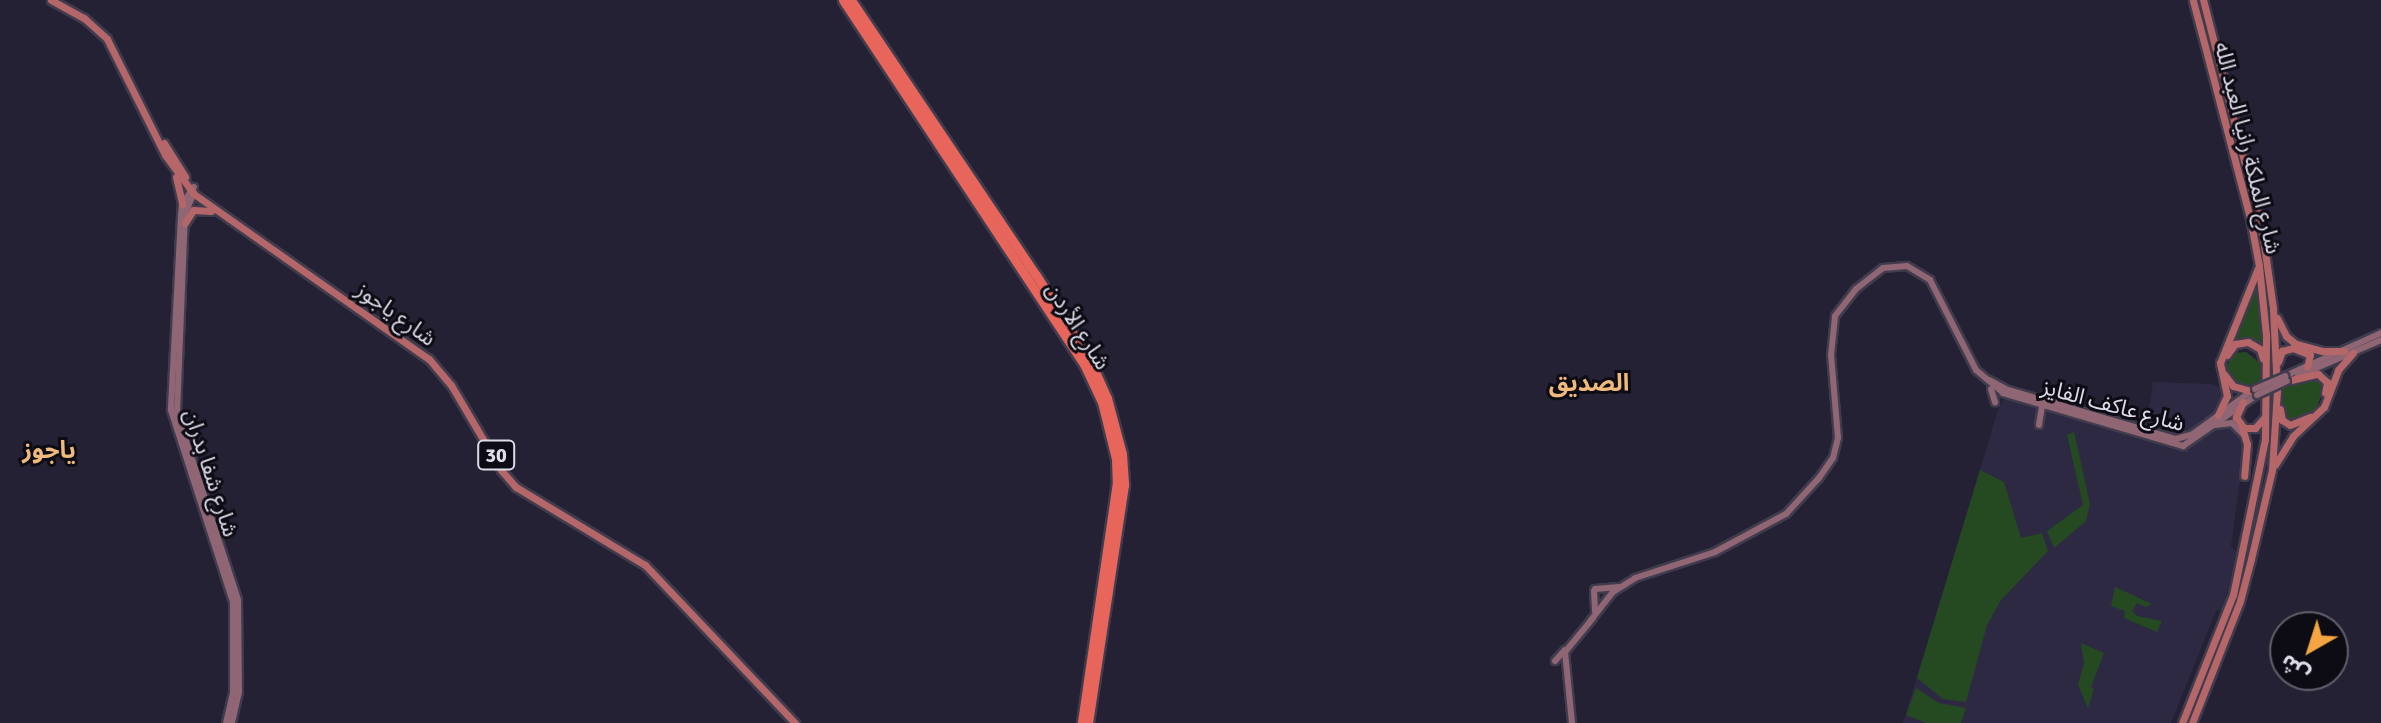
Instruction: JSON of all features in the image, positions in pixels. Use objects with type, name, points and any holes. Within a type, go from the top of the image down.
[{"type":"highway","name":"شارع الأردن","points":[[843,0],[1097,389],[1117,471],[1115,504],[1082,723]]},
{"type":"highway","name":"شارع الأردن","points":[[851,0],[1036,275],[1097,372],[1110,408],[1123,462],[1122,502],[1088,723]]},
{"type":"highway","points":[[987,205],[1016,254],[1012,256],[1007,251]]},
{"type":"highway","points":[[1036,275],[1025,263],[1021,264],[1052,316]]},
{"type":"main road","name":"شارع ياجوز","points":[[51,0],[84,18],[107,39],[174,171],[216,212],[429,359],[451,385],[496,461],[516,487],[645,565],[798,723]]},
{"type":"main road","name":"شارع ياجوز","points":[[61,0],[92,19],[108,36],[173,160],[194,190],[430,356],[453,383],[516,482],[532,495],[644,559],[798,723]]},
{"type":"main road","name":"شارع الملكة رانيا العبد الله","points":[[2182,723],[2225,611],[2263,453],[2266,370],[2259,266],[2250,218],[2193,0]]},
{"type":"main road","name":"شارع الملكة رانيا العبد الله","points":[[2192,723],[2243,590],[2272,470],[2277,391],[2273,308],[2262,231],[2203,0]]},
{"type":"main road","points":[[174,171],[182,204]]},
{"type":"main road","points":[[182,204],[194,190]]},
{"type":"main road","name":"شارع شفا بدران","points":[[194,190],[186,208],[178,355],[178,422],[236,608],[239,692],[229,723]]},
{"type":"main road","name":"شارع شفا بدران","points":[[178,355],[175,300],[182,204]]},
{"type":"main road","points":[[185,223],[196,209],[216,212]]},
{"type":"main road","name":"شارع عاكف الفايز","points":[[1566,670],[1555,662],[1565,654],[1619,587],[1659,569],[1715,552],[1775,521],[1819,478],[1833,458],[1838,438],[1832,335],[1838,310],[1876,272],[1891,266],[1907,266],[1922,273],[1936,290],[1973,363],[1990,386],[2040,402],[2181,446],[2255,392]]},
{"type":"main road","points":[[2218,415],[2227,396],[2220,363],[2259,266]]},
{"type":"main road","points":[[2273,308],[2282,330],[2296,344],[2323,351],[2344,351]]},
{"type":"main road","points":[[2288,379],[2381,333]]},
{"type":"main road","points":[[2288,379],[2381,340]]},
{"type":"main road","points":[[2255,392],[2233,386],[2224,373],[2231,348],[2244,342],[2257,346],[2266,370]]},
{"type":"main road","points":[[2277,368],[2280,353],[2291,348],[2310,355],[2307,367]]},
{"type":"main road","points":[[2272,470],[2293,436],[2324,407],[2338,370],[2353,353]]},
{"type":"main road","name":"شارع عاكف الفايز","points":[[1973,363],[2001,387],[2040,402],[2176,439],[2188,437],[2206,427],[2218,415],[2255,392],[2288,379]]},
{"type":"main road","points":[[2277,391],[2285,423],[2297,425],[2309,418],[2323,399],[2326,379],[2313,373],[2288,379]]},
{"type":"main road","points":[[1990,386],[1995,402]]},
{"type":"main road","points":[[2039,425],[2040,402],[2050,393],[2063,407]]},
{"type":"main road","points":[[2243,402],[2236,413],[2247,452],[2243,476]]},
{"type":"main road","points":[[2241,425],[2255,428],[2265,416]]},
{"type":"main road","points":[[2206,427],[2229,422],[2241,430],[2245,441],[2243,476]]},
{"type":"main road","points":[[2247,452],[2256,456],[2263,453]]},
{"type":"main road","name":"شارع عاكف الفايز","points":[[1592,618],[1621,589],[1659,569]]},
{"type":"main road","points":[[1592,618],[1597,604],[1594,590],[1619,587]]},
{"type":"main road","points":[[1565,654],[1572,723]]},
{"type":"main road","points":[[2198,677],[2208,660]]},
{"type":"shaded area","points":[[2153,382],[2211,384],[2222,388],[2224,397],[2214,420],[2202,418],[2195,439],[2118,421],[2117,415],[2121,411],[2148,415]]},
{"type":"shaded area","points":[[2004,399],[2181,451],[2219,427],[2231,426],[2242,437],[2241,474],[2231,546],[2237,552],[2235,566],[2222,610],[2216,611],[2171,723],[1903,723],[1998,410]]},
{"type":"green space","points":[[2257,278],[2264,358],[2247,347],[2229,349]]},
{"type":"green space","points":[[2246,352],[2260,363],[2262,382],[2242,387],[2226,372],[2226,366],[2235,353]]},
{"type":"green space","points":[[2308,376],[2323,378],[2324,387],[2317,407],[2307,418],[2288,423],[2281,414],[2281,388]]},
{"type":"green space","points":[[2074,432],[2090,504],[2086,521],[2054,548],[2047,531],[2083,505],[2067,435]]},
{"type":"green space","points":[[1980,470],[2004,482],[2021,538],[2042,533],[2048,551],[2001,600],[1987,625],[1966,702],[1943,699],[1917,678]]},
{"type":"green space","points":[[2115,587],[2152,604],[2146,607],[2137,603],[2132,611],[2137,616],[2162,621],[2157,632],[2124,618],[2125,611],[2111,606]]},
{"type":"green space","points":[[2081,643],[2104,653],[2091,687],[2094,689],[2088,708],[2078,685],[2084,663]]},
{"type":"green space","points":[[1916,688],[1939,703],[1966,708],[1961,723],[1926,723],[1906,715]]},
{"type":"district","name":"الصديق","points":[[1589,384]]},
{"type":"district","name":"ياجوز","points":[[49,451]]}]
